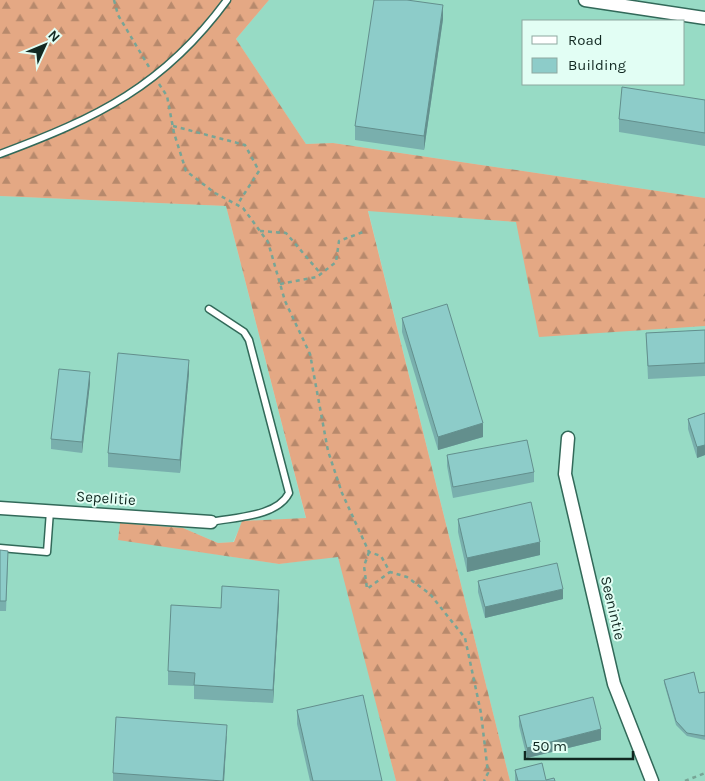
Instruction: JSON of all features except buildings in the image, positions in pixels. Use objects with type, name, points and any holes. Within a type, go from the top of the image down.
[{"type":"street","points":[[585,0],[705,18]]},
{"type":"street","name":"Seenintie","points":[[568,438],[565,474],[614,684],[652,781]]},
{"type":"street","name":"Sepelitie","points":[[0,508],[211,522]]},
{"type":"lane","points":[[0,154],[64,130],[133,93],[154,77],[205,30],[227,0]]},
{"type":"lane","points":[[209,309],[244,332],[249,340],[288,493],[286,499],[266,511],[211,522]]},
{"type":"lane","points":[[0,548],[47,552],[50,511]]},
{"type":"path","points":[[114,0],[118,16],[167,96],[186,172],[242,208],[268,242],[285,301],[310,354],[328,451],[342,493],[370,552],[381,556],[390,572],[407,577],[430,594],[465,638],[480,713],[488,773],[484,781]]},
{"type":"path","points":[[173,126],[245,145],[259,171],[237,205]]},
{"type":"path","points":[[260,231],[286,234],[321,274]]},
{"type":"path","points":[[280,284],[316,277],[321,274],[336,262],[339,241],[363,232]]},
{"type":"path","points":[[370,552],[364,566],[367,589],[390,572]]},
{"type":"path","points":[[684,781],[705,773]]},
{"type":"shaded area","points":[[269,0],[705,0],[705,198],[333,143],[306,144],[236,39]]},
{"type":"shaded area","points":[[0,196],[226,206],[306,519],[243,521],[233,542],[218,543],[183,528],[120,523],[118,539],[279,564],[339,556],[396,781],[0,781]]},
{"type":"shaded area","points":[[368,210],[516,222],[663,327],[705,326],[705,781],[510,781]]},
{"type":"green space","points":[[0,0],[269,0],[236,39],[306,144],[333,143],[705,198],[705,326],[539,337],[516,222],[368,211],[510,781],[396,781],[338,557],[279,564],[118,540],[120,523],[183,528],[218,543],[234,542],[242,521],[306,518],[226,206],[0,196]]}]
